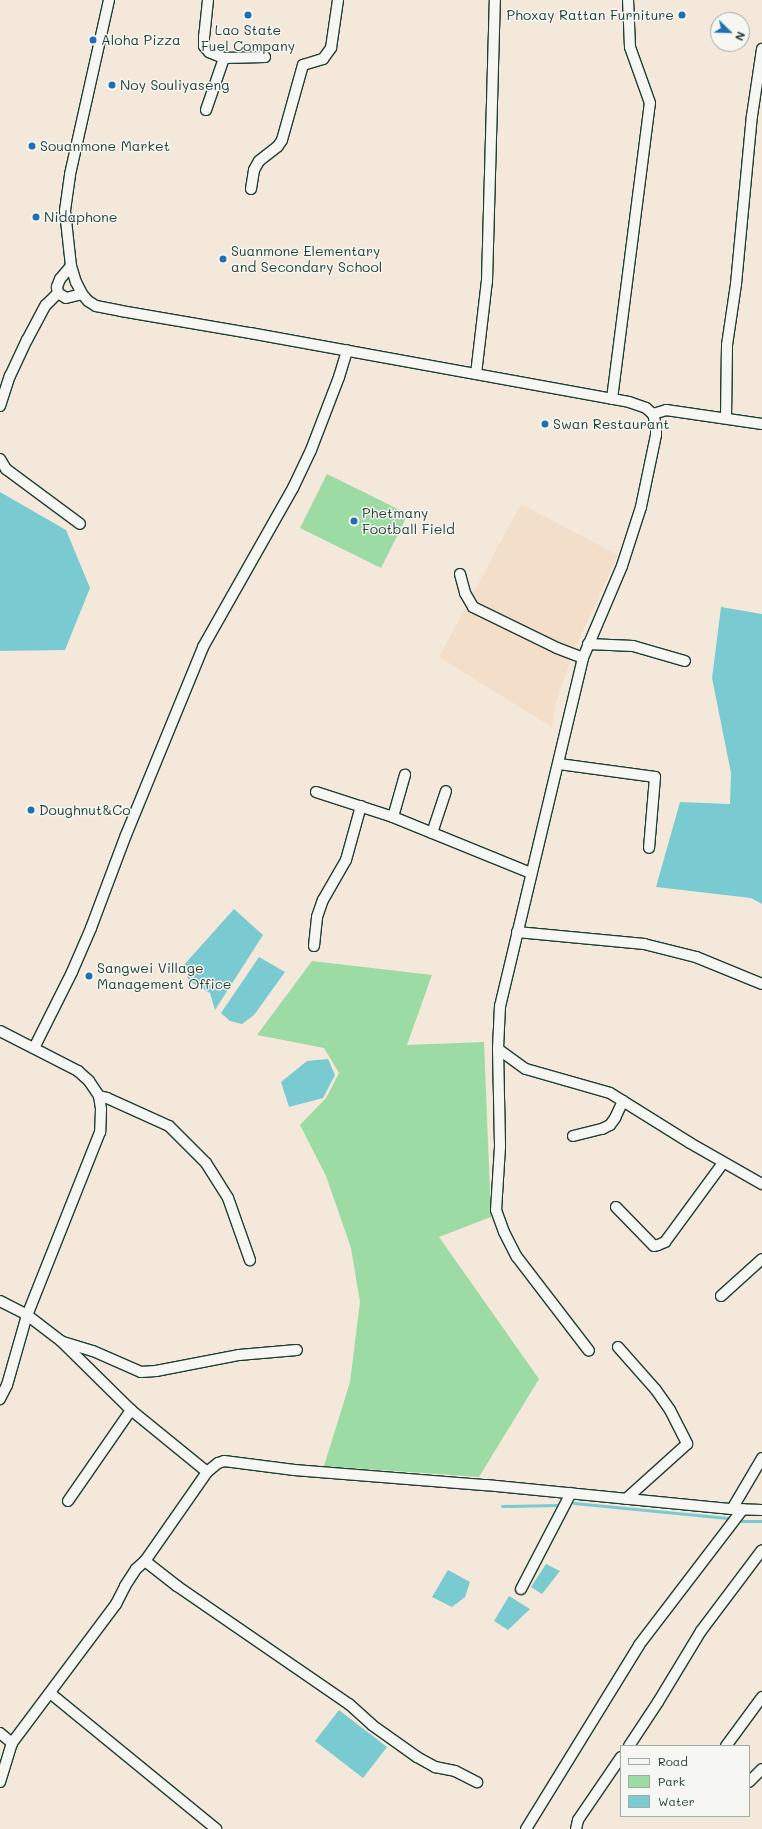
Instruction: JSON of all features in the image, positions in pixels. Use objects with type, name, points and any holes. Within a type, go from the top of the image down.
[{"type":"street","points":[[109,0],[70,175],[65,211],[71,266],[82,294],[96,306],[347,350],[639,404],[653,414],[656,425],[656,435],[641,507],[622,566],[583,658],[559,764],[531,873],[500,1006],[498,1050],[500,1147],[496,1210],[504,1232],[517,1257],[589,1351]]},
{"type":"street","points":[[208,0],[204,46],[208,52],[224,58],[265,57]]},
{"type":"street","points":[[251,189],[254,170],[259,161],[278,146],[282,140],[303,65],[323,59],[331,48],[338,0]]},
{"type":"street","points":[[476,374],[487,281],[495,0]]},
{"type":"street","points":[[612,399],[650,103],[630,47],[628,0]]},
{"type":"street","points":[[726,418],[727,346],[736,284],[752,116],[762,49]]},
{"type":"street","points":[[206,110],[224,58]]},
{"type":"street","points":[[71,266],[60,279],[57,287],[58,293],[66,298],[82,294]]},
{"type":"street","points":[[0,406],[10,376],[27,340],[46,305],[58,293]]},
{"type":"street","points":[[34,1048],[72,972],[91,928],[126,835],[198,659],[293,488],[311,450],[339,377],[347,350]]},
{"type":"street","points":[[653,414],[666,410],[762,424]]},
{"type":"street","points":[[0,459],[6,469],[80,524]]},
{"type":"street","points":[[460,574],[465,593],[473,606],[558,648],[583,658]]},
{"type":"street","points":[[588,644],[633,646],[685,661]]},
{"type":"street","points":[[559,764],[656,777],[649,848]]},
{"type":"street","points":[[393,818],[405,776]]},
{"type":"street","points":[[432,833],[446,791]]},
{"type":"street","points":[[316,792],[393,818],[531,873]]},
{"type":"street","points":[[314,946],[318,917],[323,900],[346,860],[361,806]]},
{"type":"street","points":[[517,932],[644,944],[696,957],[762,984]]},
{"type":"street","points":[[0,1031],[78,1071],[89,1082],[99,1096],[101,1109],[100,1132],[27,1315],[7,1385],[0,1399]]},
{"type":"street","points":[[498,1050],[526,1069],[610,1093],[723,1163],[762,1184]]},
{"type":"street","points":[[99,1096],[107,1098],[169,1126],[206,1163],[228,1198],[250,1260]]},
{"type":"street","points":[[573,1136],[602,1129],[610,1125],[623,1101]]},
{"type":"street","points":[[616,1207],[654,1246],[658,1246],[665,1242],[723,1163]]},
{"type":"street","points":[[721,1296],[762,1259]]},
{"type":"street","points":[[0,1301],[27,1315],[61,1341],[131,1410],[207,1472]]},
{"type":"street","points":[[61,1341],[93,1351],[141,1372],[239,1355],[298,1350]]},
{"type":"street","points":[[618,1347],[656,1390],[670,1410],[687,1444],[626,1499]]},
{"type":"street","points":[[68,1501],[131,1410]]},
{"type":"street","points":[[732,1509],[762,1458]]},
{"type":"street","points":[[0,1782],[12,1743],[116,1604],[136,1569],[145,1561],[207,1472],[218,1463],[224,1461],[294,1470],[571,1493],[732,1509],[762,1510]]},
{"type":"street","points":[[521,1589],[571,1493]]},
{"type":"street","points":[[526,1829],[639,1645],[743,1509]]},
{"type":"street","points":[[629,1745],[658,1702],[701,1631],[762,1550]]},
{"type":"street","points":[[145,1561],[177,1586],[349,1704],[372,1725],[417,1757],[435,1767],[454,1771],[477,1782]]},
{"type":"street","points":[[50,1693],[216,1829]]},
{"type":"street","points":[[727,1745],[762,1697]]},
{"type":"street","points":[[0,1733],[12,1743]]},
{"type":"street","points":[[576,1829],[578,1820],[620,1758]]},
{"type":"street","points":[[750,1781],[762,1769]]},
{"type":"shaded area","points":[[521,504],[618,555],[573,653],[555,705],[552,727],[439,657]]},
{"type":"green space","name":"Phetmany Football Field","points":[[327,474],[408,514],[381,568],[300,528]]},
{"type":"green space","points":[[312,961],[432,975],[407,1045],[484,1042],[491,1217],[439,1237],[539,1379],[479,1477],[324,1466],[350,1382],[360,1302],[351,1248],[326,1176],[300,1125],[326,1098],[339,1073],[324,1048],[257,1035]]},
{"type":"water","points":[[0,492],[66,530],[90,588],[65,650],[0,651]]},
{"type":"water","points":[[721,607],[762,614],[762,904],[751,898],[656,887],[680,802],[730,804],[731,773],[712,678]]},
{"type":"water","points":[[234,909],[263,935],[215,1010],[210,993],[189,981],[183,966]]},
{"type":"water","points":[[259,957],[285,972],[254,1015],[242,1024],[230,1021],[221,1013]]},
{"type":"water","points":[[328,1059],[335,1075],[323,1098],[289,1107],[281,1082],[307,1061]]},
{"type":"water","points":[[546,1564],[560,1571],[542,1594],[531,1587]]},
{"type":"water","points":[[448,1570],[470,1582],[465,1597],[452,1607],[432,1597]]},
{"type":"water","points":[[509,1596],[530,1609],[508,1630],[494,1621]]},
{"type":"water","points":[[339,1710],[387,1747],[363,1778],[315,1741]]},
{"type":"waterway","points":[[574,1503],[727,1518]]},
{"type":"waterway","points":[[502,1506],[558,1505]]},
{"type":"waterway","points":[[742,1521],[762,1521]]},
{"type":"place","name":"Lao State Fuel Company","points":[[248,15]]},
{"type":"place","name":"Phoxay Rattan Furniture","points":[[682,15]]},
{"type":"place","name":"Aloha Pizza","points":[[93,40]]},
{"type":"place","name":"Noy Souliyaseng","points":[[112,85]]},
{"type":"place","name":"Souanmone Market","points":[[32,146]]},
{"type":"place","name":"Nidaphone","points":[[36,217]]},
{"type":"place","name":"Suanmone Elementary and Secondary School","points":[[223,259]]},
{"type":"place","name":"Swan Restaurant","points":[[545,424]]},
{"type":"place","name":"Phetmany Football Field","points":[[354,521]]},
{"type":"place","name":"Doughnut&Co","points":[[31,810]]},
{"type":"place","name":"Sangwei Village Management Office","points":[[89,976]]}]
